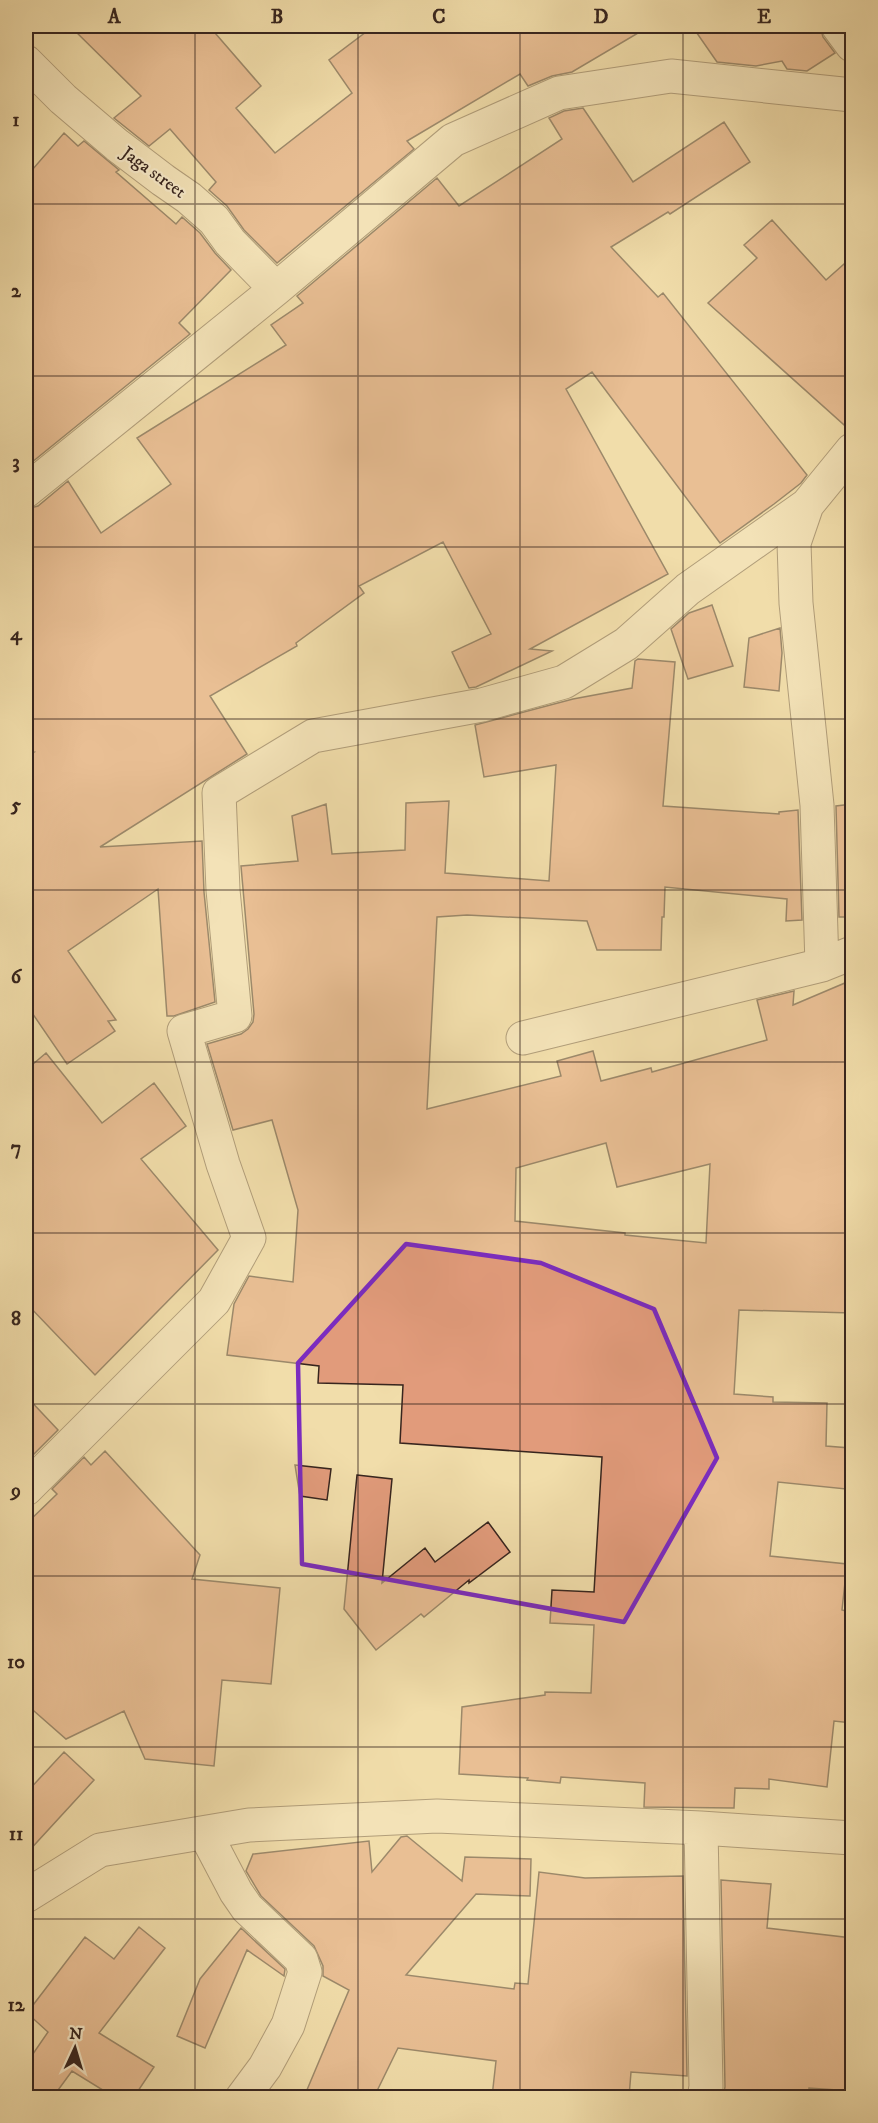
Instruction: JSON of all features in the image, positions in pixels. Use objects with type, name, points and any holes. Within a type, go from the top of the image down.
[{"type":"street","points":[[838,26],[852,45]]},
{"type":"street","name":"Jaga street","points":[[26,62],[63,99],[117,145],[189,198],[214,220],[230,242],[276,289]]},
{"type":"street","points":[[26,491],[276,289],[453,140],[559,93],[671,76],[852,94]]},
{"type":"street","points":[[26,1489],[214,1301],[249,1238],[223,1164],[184,1031],[235,1016],[223,890],[219,793],[313,736],[482,705],[564,682],[626,644],[688,589],[807,505],[852,450]]},
{"type":"street","points":[[807,505],[794,543],[796,603],[817,805],[822,965]]},
{"type":"street","points":[[523,1038],[822,965],[852,953]]},
{"type":"street","points":[[26,1896],[100,1851],[249,1825],[437,1816],[701,1828],[852,1838]]},
{"type":"street","points":[[701,1828],[706,2088],[704,2097]]},
{"type":"street","points":[[205,1833],[247,1908],[301,1959],[305,1972],[288,2025],[265,2067],[242,2097]]},
{"type":"path","points":[[26,741],[34,753]]},
{"type":"highlighted area","points":[[406,1244],[541,1263],[654,1309],[717,1458],[624,1622],[302,1564],[298,1363]]},
{"type":"building","points":[[70,26],[209,26],[261,86],[236,108],[275,153],[352,93],[329,60],[374,26],[650,26],[572,72],[552,76],[528,86],[520,74],[407,141],[414,149],[277,263],[244,230],[227,206],[209,190],[216,182],[170,129],[149,146],[114,118],[141,96]]},
{"type":"building","points":[[692,26],[820,26],[823,37],[835,53],[807,71],[787,69],[782,61],[756,66],[717,62]]},
{"type":"building","points":[[583,108],[633,182],[724,122],[750,162],[670,214],[668,212],[611,247],[658,297],[663,293],[807,475],[801,483],[720,543],[592,372],[566,389],[668,574],[530,649],[552,651],[476,687],[469,688],[452,652],[491,634],[443,542],[359,586],[364,593],[296,643],[297,646],[210,696],[247,754],[100,847],[202,841],[204,892],[215,1002],[174,1016],[167,1016],[158,889],[68,951],[116,1020],[108,1021],[115,1031],[67,1064],[26,1004],[26,509],[38,506],[68,481],[101,533],[171,484],[137,438],[286,345],[271,325],[303,303],[297,296],[437,178],[459,206],[562,139],[549,118],[564,111]]},
{"type":"building","points":[[64,133],[78,146],[84,141],[119,170],[116,172],[176,224],[182,217],[200,233],[231,270],[179,323],[190,334],[26,467],[26,177]]},
{"type":"building","points":[[772,220],[826,280],[852,257],[852,432],[708,303],[757,258],[744,245]]},
{"type":"building","points":[[712,605],[733,666],[688,679],[671,629],[689,613]]},
{"type":"building","points":[[780,628],[782,653],[779,691],[744,687],[749,638]]},
{"type":"building","points":[[638,659],[675,662],[663,806],[779,814],[779,812],[798,810],[802,920],[786,921],[787,899],[665,887],[661,950],[597,950],[587,921],[467,915],[437,917],[427,1109],[561,1076],[557,1061],[593,1051],[601,1081],[651,1068],[652,1072],[767,1040],[757,1000],[794,991],[793,1005],[852,980],[852,1313],[739,1310],[734,1394],[773,1397],[773,1402],[827,1403],[826,1446],[850,1448],[846,1489],[778,1482],[770,1556],[847,1564],[842,1610],[846,1611],[845,1623],[852,1624],[852,1723],[834,1721],[827,1787],[769,1779],[769,1789],[735,1788],[734,1808],[644,1807],[645,1783],[561,1777],[560,1783],[527,1780],[528,1778],[459,1774],[462,1707],[545,1695],[545,1692],[591,1693],[594,1625],[550,1623],[552,1590],[594,1592],[602,1457],[400,1443],[403,1385],[318,1383],[319,1366],[227,1355],[234,1304],[249,1276],[293,1282],[298,1210],[272,1120],[233,1130],[207,1044],[241,1034],[253,1022],[241,866],[298,861],[292,816],[326,804],[332,854],[405,850],[406,803],[449,801],[445,873],[549,881],[556,765],[484,777],[475,725],[573,699],[632,688],[635,661]],"holes":[[[606,1143],[617,1187],[710,1164],[706,1243],[515,1221],[516,1168]]]},
{"type":"building","points":[[852,804],[852,917],[839,917],[836,806]]},
{"type":"building","points":[[46,1053],[102,1123],[154,1083],[186,1126],[141,1159],[218,1250],[95,1375],[26,1303],[26,1070]]},
{"type":"building","points":[[26,1396],[58,1430],[26,1462]]},
{"type":"building","points":[[105,1451],[200,1555],[192,1579],[280,1588],[271,1684],[222,1680],[214,1766],[145,1759],[124,1711],[66,1739],[26,1704],[26,1524],[57,1494],[52,1489],[84,1457],[91,1465]]},
{"type":"building","points":[[295,1465],[331,1469],[327,1500],[300,1496]]},
{"type":"building","points":[[357,1475],[392,1479],[382,1583],[425,1548],[435,1562],[488,1522],[510,1552],[469,1583],[469,1580],[424,1617],[421,1614],[376,1650],[344,1609]]},
{"type":"building","points":[[64,1752],[94,1780],[26,1854],[26,1793]]},
{"type":"building","points":[[407,1836],[462,1881],[465,1857],[531,1859],[530,1896],[476,1894],[406,1975],[514,1989],[515,1983],[528,1984],[539,1872],[585,1878],[683,1876],[687,2076],[631,2072],[629,2097],[492,2097],[496,2061],[398,2048],[374,2097],[304,2097],[349,1990],[323,1976],[323,1966],[314,1946],[261,1896],[246,1871],[253,1854],[369,1841],[372,1872],[401,1837]]},
{"type":"building","points":[[721,1880],[771,1884],[767,1928],[852,1938],[852,2091],[809,2088],[808,2097],[723,2097],[725,2087]]},
{"type":"building","points":[[139,1927],[165,1948],[99,2033],[154,2067],[134,2097],[114,2097],[72,2071],[53,2097],[26,2097],[26,2064],[48,2032],[27,2013],[85,1937],[114,1959]]},
{"type":"building","points":[[241,1928],[285,1969],[284,1976],[247,1950],[205,2048],[177,2036],[200,1979]]}]
